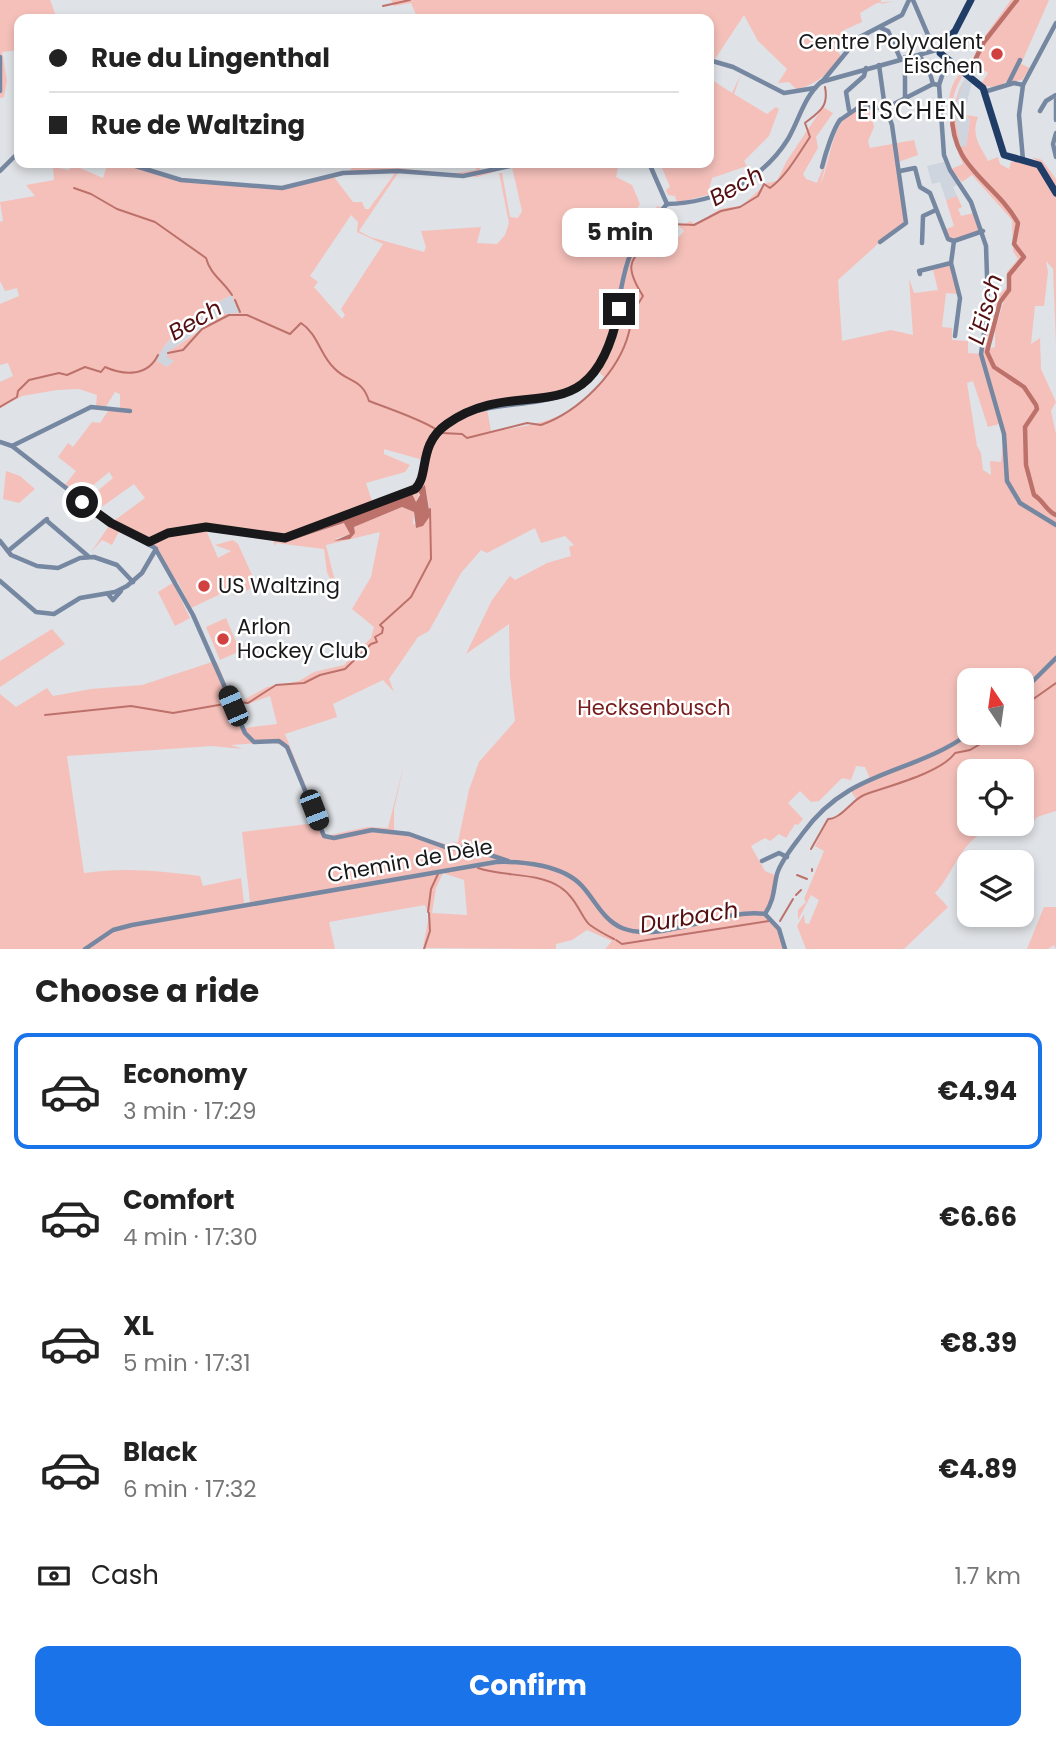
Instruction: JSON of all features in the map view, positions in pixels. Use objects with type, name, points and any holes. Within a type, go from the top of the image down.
[{"type":"main road","points":[[970,0],[959,25],[937,49],[947,61],[984,92],[1002,152],[1010,159],[1039,165],[1056,193]]},
{"type":"street","points":[[149,542],[168,533],[206,527],[285,538],[412,491],[420,484],[430,442],[448,424],[487,406],[562,396],[582,385],[597,369],[607,348],[619,309],[628,262],[668,204],[706,198],[752,178],[787,140],[815,88],[858,38],[902,15],[911,0]]},
{"type":"street","points":[[821,82],[937,49],[911,0]]},
{"type":"street","points":[[1023,161],[1018,115],[1023,85],[1056,23]]},
{"type":"street","points":[[876,27],[888,31],[902,58],[905,98]]},
{"type":"street","points":[[919,55],[936,85],[945,160],[966,192],[983,231],[989,286],[981,348],[986,380],[1004,434],[1009,487],[1026,508],[1056,525]]},
{"type":"street","points":[[0,57],[0,91]]},
{"type":"street","points":[[1008,85],[1020,60]]},
{"type":"street","points":[[714,61],[733,67],[784,93],[815,88]]},
{"type":"street","points":[[822,167],[831,149],[832,133],[849,110],[865,105],[886,108],[936,85],[947,61]]},
{"type":"street","points":[[879,65],[900,171],[906,223],[880,242]]},
{"type":"street","points":[[849,110],[846,92],[864,76],[866,68]]},
{"type":"street","points":[[984,92],[1008,85],[1023,85]]},
{"type":"street","points":[[1040,111],[1046,101],[1056,97],[1056,120]]},
{"type":"street","points":[[840,120],[857,108]]},
{"type":"street","points":[[1056,134],[1053,144],[1056,157]]},
{"type":"street","points":[[0,171],[14,157]]},
{"type":"street","points":[[900,171],[915,165],[920,187],[930,193],[948,239],[954,242],[983,231]]},
{"type":"street","points":[[145,168],[201,183],[282,188],[346,173],[398,171],[463,176],[501,168]]},
{"type":"street","points":[[651,168],[668,204]]},
{"type":"street","points":[[651,226],[668,204]]},
{"type":"street","points":[[922,243],[923,216],[936,210]]},
{"type":"street","points":[[662,214],[668,223],[671,236]]},
{"type":"street","points":[[954,242],[951,263],[960,298],[955,336]]},
{"type":"street","points":[[920,274],[919,271],[951,263]]},
{"type":"street","points":[[12,446],[91,407],[130,411]]},
{"type":"street","points":[[0,442],[12,446],[111,523],[149,542],[156,549],[175,579],[207,645],[244,733],[254,742],[279,741],[287,747],[324,836],[334,838],[372,830],[409,834],[448,848],[469,848],[508,861]]},
{"type":"street","points":[[8,550],[44,521],[88,556],[112,562],[133,582]]},
{"type":"street","points":[[0,541],[11,555],[48,569],[88,556]]},
{"type":"street","points":[[0,581],[32,608],[44,614],[54,614],[80,598],[108,594],[133,582],[156,549]]},
{"type":"street","points":[[1034,680],[1056,658]]},
{"type":"street","points":[[785,949],[779,929],[765,914],[776,892],[777,874],[822,811],[849,788],[945,750],[957,742]]},
{"type":"street","points":[[762,861],[779,853],[787,857]]},
{"type":"street","name":"Chemin de Dèle","points":[[85,949],[113,930],[132,925],[508,861],[568,875],[583,887],[605,916],[630,930],[695,925],[765,914]]},
{"type":"shaded area","points":[[966,78],[972,82],[964,114],[970,120],[966,147],[962,148],[954,109],[959,89]]},
{"type":"shaded area","points":[[944,162],[958,184],[953,187],[957,196],[946,200],[940,182],[932,184],[927,166]]},
{"type":"shaded area","points":[[231,295],[240,313],[224,314],[201,327],[175,347],[171,357],[174,361],[167,367],[157,361],[160,351],[180,330],[201,317],[200,313]]},
{"type":"shaded area","points":[[425,485],[430,516],[423,526],[416,528],[414,512],[402,507],[354,527],[355,533],[350,539],[334,541],[350,534],[344,523],[295,539],[411,492],[416,502],[420,495],[418,490]]},
{"type":"green space","points":[[0,0],[50,0],[55,14],[14,14],[14,51],[2,52],[7,81],[4,97],[0,98]]},
{"type":"green space","points":[[391,0],[881,0],[881,3],[860,13],[862,22],[842,31],[844,35],[833,45],[841,56],[832,68],[817,81],[797,90],[789,82],[778,83],[787,69],[758,41],[744,15],[715,59],[714,14],[416,14],[411,3],[394,6]]},
{"type":"green space","points":[[1011,0],[1049,0],[1021,64],[1030,68],[1022,80],[1011,82],[1012,77],[998,86],[985,86],[981,84],[988,73],[976,65],[969,75],[967,73],[976,58],[972,62],[979,44]]},
{"type":"green space","name":"Hecksenbusch","points":[[966,69],[953,101],[953,106],[965,77],[954,109],[960,146],[966,147],[970,120],[966,115],[978,117],[976,134],[988,161],[998,157],[1000,164],[1009,169],[1011,162],[1037,161],[1032,157],[1042,160],[1056,179],[1056,344],[1053,269],[1046,261],[1048,272],[1044,306],[1035,306],[1031,344],[1040,338],[1041,369],[1056,402],[1051,411],[1056,434],[1056,811],[1037,817],[1034,821],[1034,759],[957,759],[957,836],[978,836],[964,850],[957,850],[957,861],[935,893],[948,907],[904,949],[806,949],[797,926],[804,914],[805,923],[809,924],[819,900],[811,895],[798,920],[798,910],[806,902],[804,899],[824,851],[815,846],[828,819],[834,819],[856,799],[849,788],[870,779],[865,767],[856,766],[851,780],[842,778],[819,801],[811,802],[800,791],[788,803],[803,819],[798,825],[795,824],[786,838],[779,834],[770,841],[765,838],[751,846],[765,871],[777,876],[776,892],[765,913],[775,923],[785,949],[605,949],[612,941],[587,930],[572,940],[556,944],[556,949],[423,948],[429,915],[425,905],[329,922],[335,949],[0,949],[0,694],[16,707],[47,688],[53,696],[91,689],[142,685],[217,662],[244,728],[277,724],[270,696],[248,704],[240,702],[267,687],[299,681],[314,672],[344,665],[371,638],[374,627],[352,609],[371,577],[380,532],[326,545],[339,598],[327,572],[324,549],[276,543],[275,546],[273,540],[206,530],[218,558],[231,551],[215,545],[233,540],[238,544],[257,586],[234,596],[231,589],[191,608],[177,580],[174,585],[190,618],[175,626],[158,592],[174,582],[156,549],[121,528],[112,545],[102,540],[91,552],[111,523],[145,498],[134,484],[96,511],[84,502],[113,478],[109,472],[79,497],[64,486],[76,471],[58,457],[68,443],[73,447],[92,422],[100,423],[108,411],[120,411],[120,394],[115,392],[105,408],[96,406],[97,395],[79,389],[22,396],[0,408],[0,382],[13,376],[8,363],[0,365],[0,304],[19,296],[17,288],[5,291],[0,281],[0,222],[3,221],[0,202],[35,196],[26,185],[54,180],[53,168],[80,168],[103,178],[106,168],[137,168],[181,181],[281,186],[349,172],[352,168],[399,168],[448,174],[476,168],[482,171],[508,168],[477,177],[398,173],[359,231],[370,237],[424,252],[426,247],[421,231],[481,227],[477,243],[497,244],[505,235],[509,223],[499,173],[502,173],[510,217],[518,218],[522,211],[512,168],[618,168],[616,177],[632,185],[640,204],[631,217],[623,220],[622,232],[639,240],[650,227],[640,236],[636,233],[636,226],[630,227],[629,222],[645,226],[657,206],[661,207],[656,219],[661,220],[656,235],[671,246],[684,231],[679,226],[691,221],[694,224],[724,208],[740,207],[767,183],[777,181],[786,162],[823,107],[833,113],[816,137],[818,148],[803,174],[806,179],[817,183],[829,153],[820,186],[839,126],[856,110],[869,106],[874,127],[868,141],[870,148],[914,140],[918,155],[898,162],[904,227],[880,242],[838,280],[842,341],[891,330],[913,335],[909,278],[914,293],[938,290],[933,270],[950,265],[958,294],[946,293],[942,327],[952,328],[952,340],[968,341],[968,353],[981,354],[981,348],[985,348],[988,316],[992,318],[986,350],[995,347],[995,330],[1004,300],[989,312],[991,303],[1007,287],[1007,272],[1018,259],[1013,251],[1012,220],[972,175],[962,182],[951,169],[963,164],[954,141],[949,100],[957,77]],"holes":[[[395,173],[369,209],[365,209],[362,202],[353,202],[334,177],[343,174]],[[351,215],[358,222],[357,232],[383,244],[341,309],[345,315],[342,319],[314,287],[318,282],[310,276]],[[231,295],[240,313],[224,314],[168,352],[167,357],[174,361],[167,367],[157,361],[169,341],[202,317],[200,312]],[[597,370],[605,378],[582,402],[555,418],[491,431],[487,409],[548,401],[562,397],[586,382]],[[973,381],[988,427],[999,424],[1003,440],[1001,462],[990,461],[991,475],[983,470],[967,383]],[[384,449],[423,460],[418,486],[373,504],[366,483],[405,472],[410,465],[384,454]],[[421,486],[425,486],[430,510],[423,525],[413,524],[414,512],[402,507],[354,527],[350,539],[335,539],[350,534],[345,523],[305,536],[313,530],[413,501],[416,503]],[[535,528],[541,543],[565,536],[574,545],[569,547],[571,556],[547,563],[515,580],[510,576],[492,600],[466,654],[509,624],[510,676],[515,721],[479,762],[469,790],[458,842],[445,844],[394,830],[394,809],[404,764],[388,828],[367,827],[326,836],[285,734],[337,717],[333,704],[383,680],[394,692],[389,679],[418,637],[429,631],[461,573],[481,550],[487,553]],[[274,742],[286,748],[316,823],[242,832],[250,902],[244,903],[241,878],[203,886],[200,876],[128,870],[84,873],[67,756],[212,746],[243,749],[231,745]],[[443,873],[464,880],[467,915],[432,913],[436,888]]]},
{"type":"green space","points":[[741,74],[734,94],[767,114],[776,107],[779,109],[769,136],[744,161],[747,166],[712,178],[708,193],[722,191],[677,203],[675,196],[668,195],[666,190],[670,187],[662,168],[714,168],[714,81],[732,93]]},
{"type":"green space","points":[[957,196],[962,207],[958,209],[961,216],[974,213],[979,231],[954,240],[950,239],[946,229],[954,226],[946,200]]},
{"type":"green space","points":[[6,471],[20,476],[35,489],[19,503],[3,499]]},
{"type":"green space","name":"Arlon Hockey Club","points":[[226,618],[240,651],[220,660],[206,627]]},
{"type":"green space","points":[[52,629],[65,644],[0,687],[0,661]]},
{"type":"green space","points":[[1044,907],[1056,907],[1056,949],[1054,945],[1048,949],[1027,949]]},
{"type":"waterway","points":[[383,6],[410,0]]},
{"type":"waterway","name":"L'Eisch","points":[[975,60],[984,42],[1017,0]]},
{"type":"waterway","name":"Bech","points":[[671,224],[694,225],[721,211],[740,207],[758,196],[764,184],[770,188],[776,183],[810,137],[805,123],[819,112],[824,104],[825,87]]},
{"type":"waterway","name":"L'Eisch","points":[[952,108],[953,129],[965,160],[1018,223],[1014,244],[1024,257],[1009,275],[1009,290],[1000,302],[987,352],[994,367],[1024,387],[1036,405],[1037,409],[1025,427],[1026,465],[1034,495],[1056,515]]},
{"type":"waterway","points":[[74,188],[117,209],[155,222],[206,258],[232,295]]},
{"type":"waterway","name":"Bech","points":[[441,433],[462,434],[467,438],[527,423],[541,425],[570,410],[596,388],[617,361],[643,296],[635,282],[632,263],[659,225],[665,223]]},
{"type":"waterway","points":[[235,300],[240,312]]},
{"type":"waterway","name":"Bech","points":[[168,353],[183,350],[202,329],[229,315],[247,315],[290,334],[301,323],[311,333],[329,363],[339,373],[359,384],[369,401],[437,430]]},
{"type":"waterway","name":"Bech","points":[[0,407],[17,397],[18,391],[29,380],[59,373],[67,375],[85,367],[101,372],[105,367],[120,372],[135,372],[148,367],[158,355]]},
{"type":"waterway","points":[[234,702],[248,703],[276,685],[304,683],[320,675],[345,669],[371,644],[377,642],[375,637],[382,633],[383,628],[380,625],[411,597],[431,559],[430,509]]},
{"type":"waterway","points":[[1034,699],[1056,683]]},
{"type":"waterway","points":[[45,715],[131,706],[173,713],[230,703]]},
{"type":"waterway","points":[[811,849],[828,819],[837,816],[860,797],[926,773],[955,753],[977,746]]},
{"type":"waterway","name":"Durbach","points":[[478,868],[551,882],[571,897],[590,925],[614,939]]},
{"type":"waterway","name":"Durbach","points":[[428,912],[431,889],[438,874]]},
{"type":"waterway","points":[[797,875],[807,879]]},
{"type":"waterway","name":"Durbach","points":[[796,895],[801,890]]},
{"type":"waterway","name":"Durbach","points":[[780,921],[793,899]]},
{"type":"waterway","name":"Durbach","points":[[424,949],[430,931],[429,913]]},
{"type":"waterway","name":"Durbach","points":[[616,940],[622,944],[769,921]]},
{"type":"place","name":"Centre Polyvalent Eischen","points":[[997,54]]},
{"type":"place","name":"US Waltzing","points":[[204,586]]},
{"type":"place","name":"Arlon Hockey Club","points":[[223,639]]},
{"type":"district","name":"EISCHEN","points":[[912,111]]},
{"type":"route","points":[[82,502],[111,523],[149,542],[168,533],[194,527],[283,539],[313,529],[415,489],[422,480],[423,460],[430,442],[442,428],[462,415],[487,406],[562,396],[582,385],[593,374],[604,355],[619,309]]}]
